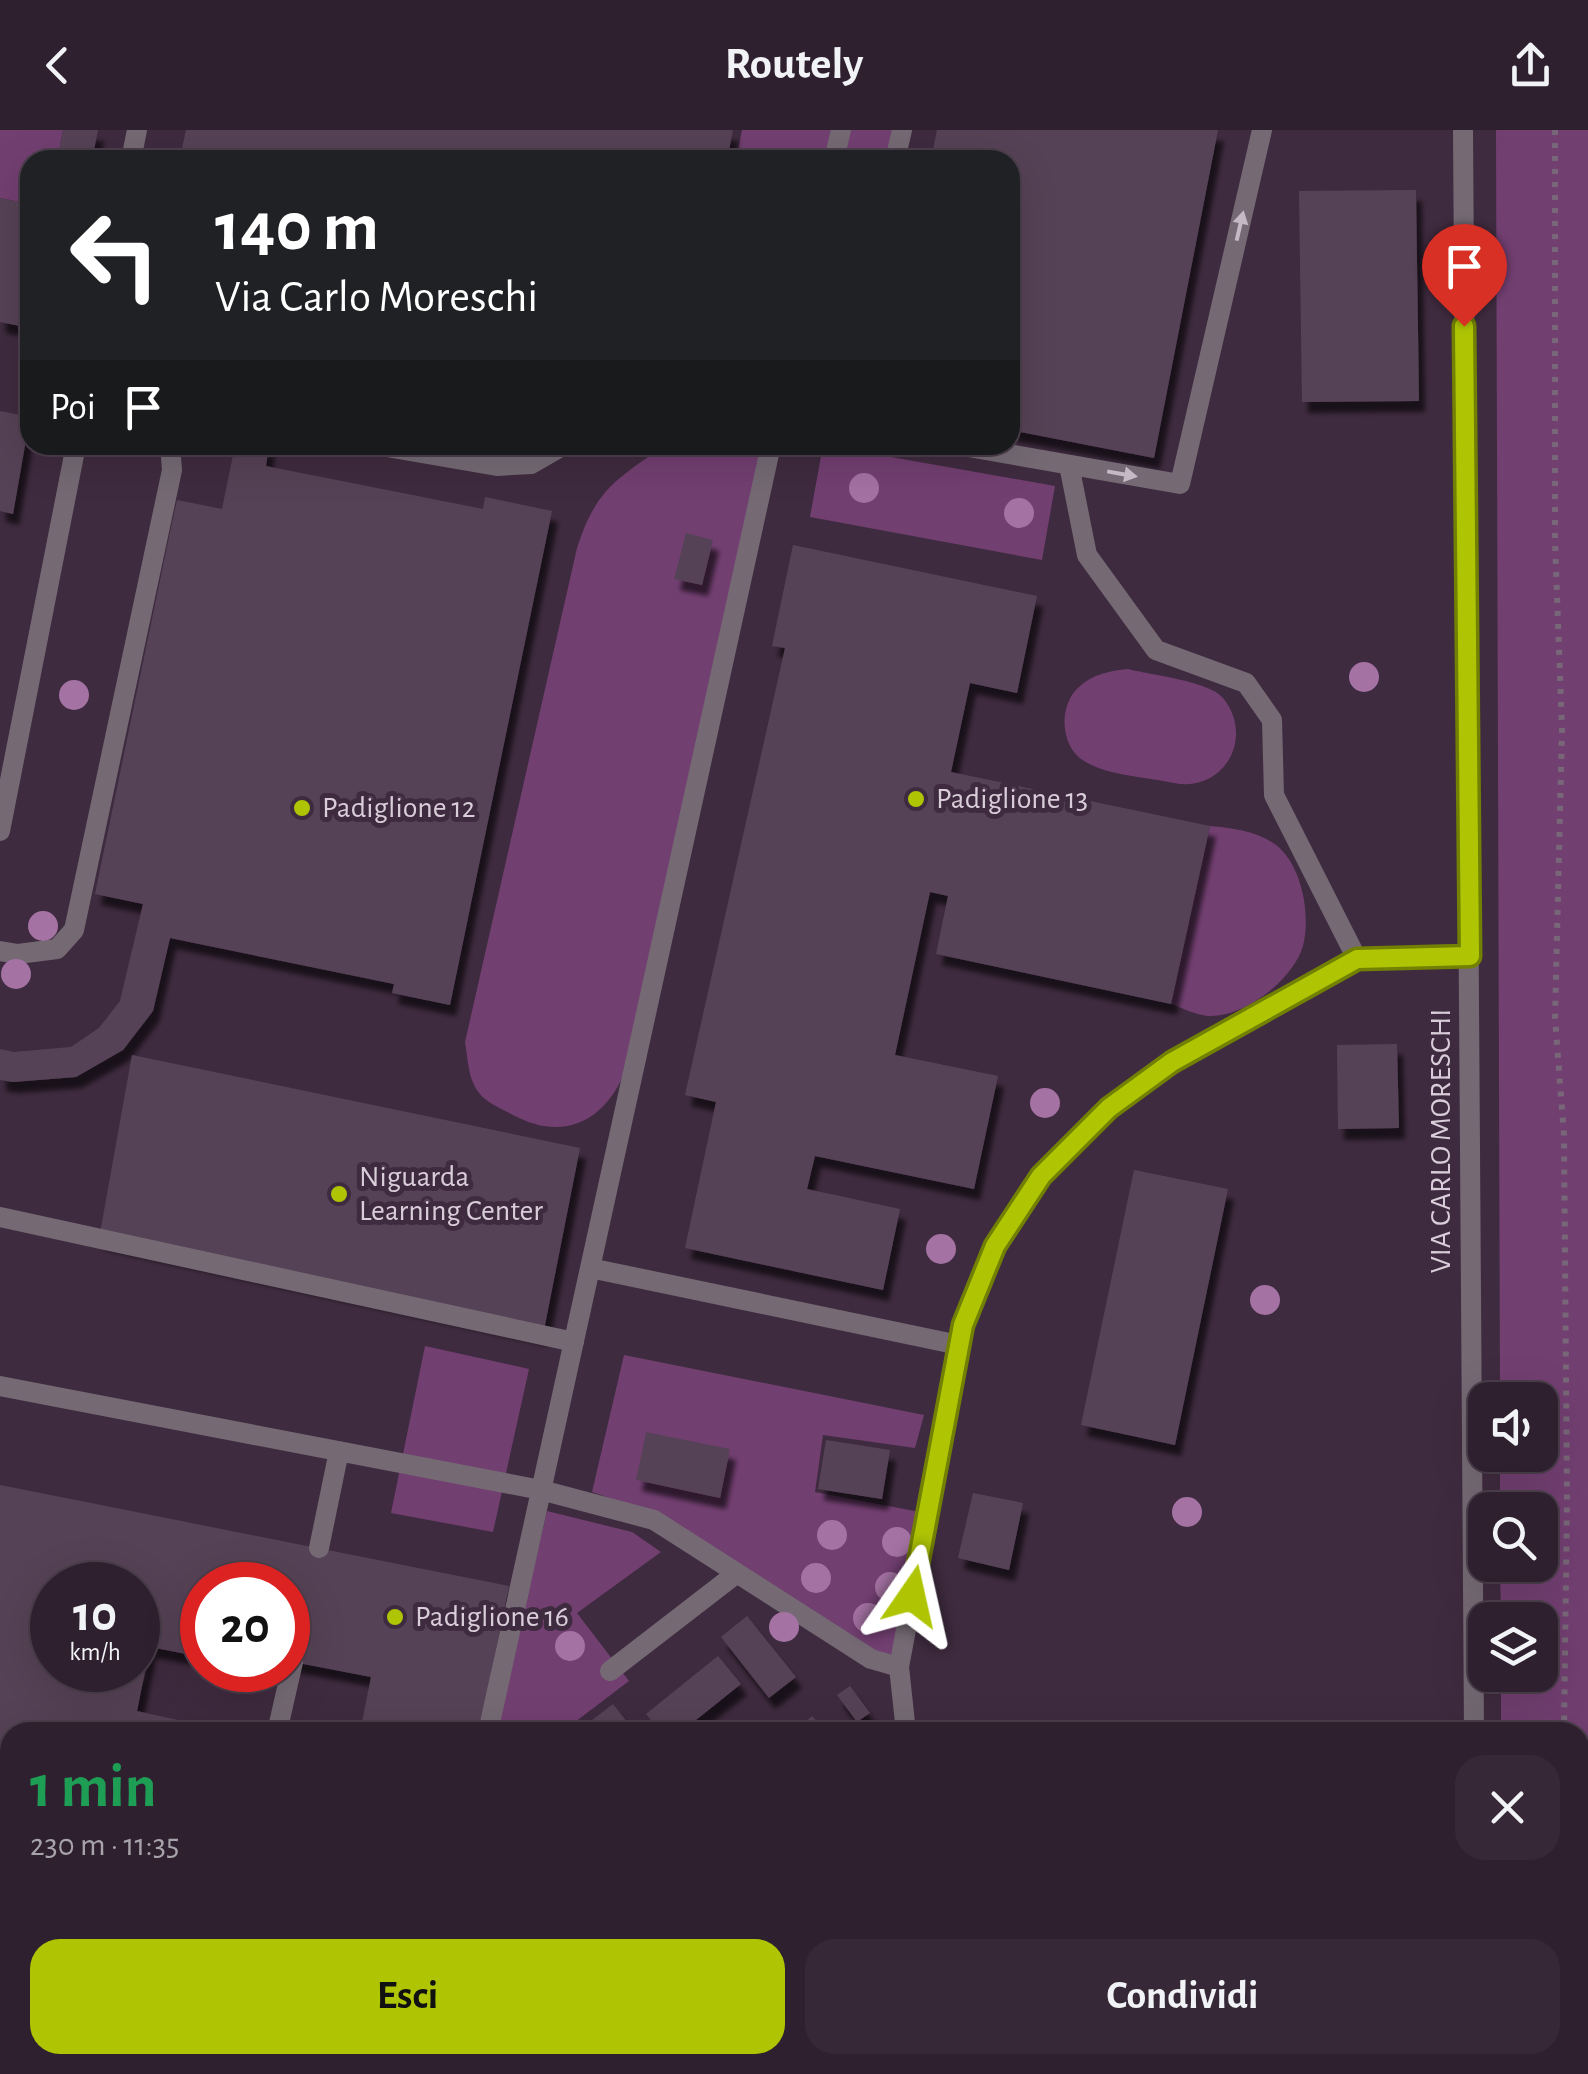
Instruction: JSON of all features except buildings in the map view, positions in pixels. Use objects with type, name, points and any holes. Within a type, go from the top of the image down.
[{"type":"street","points":[[1013,455],[1180,484],[1262,130]]},
{"type":"street","name":"VIA CARLO MORESCHI","points":[[1463,130],[1474,1722]]},
{"type":"street","points":[[0,831],[74,455]]},
{"type":"street","points":[[0,950],[18,954],[57,949],[74,930],[172,470],[171,455]]},
{"type":"street","points":[[433,455],[497,466],[530,464],[546,455]]},
{"type":"street","points":[[490,1722],[769,455]]},
{"type":"street","points":[[1069,465],[1086,555],[1156,650],[1246,683],[1272,720],[1274,794],[1357,959]]},
{"type":"street","points":[[905,1722],[899,1667],[963,1325],[995,1246],[1041,1176],[1109,1108],[1172,1062],[1357,959],[1470,956]]},
{"type":"street","points":[[0,1217],[574,1342]]},
{"type":"street","points":[[590,1268],[958,1346]]},
{"type":"street","points":[[0,1386],[542,1490],[654,1520],[871,1659],[899,1667]]},
{"type":"street","points":[[319,1548],[339,1451]]},
{"type":"street","points":[[610,1671],[737,1573]]},
{"type":"street","points":[[279,1722],[286,1692]]},
{"type":"path","points":[[1555,130],[1555,524],[1562,730],[1555,1018],[1564,1135],[1564,1722]]},
{"type":"shaded area","points":[[0,130],[63,130],[59,150],[20,150],[20,202],[0,198]]},
{"type":"shaded area","points":[[742,130],[831,130],[827,150],[738,150]]},
{"type":"shaded area","points":[[849,130],[895,130],[890,150],[844,150]]},
{"type":"shaded area","points":[[1496,130],[1588,130],[1588,1722],[1501,1722],[1501,1692],[1558,1692],[1558,1602],[1501,1602],[1500,1582],[1558,1582],[1558,1492],[1500,1492],[1500,1472],[1558,1472],[1558,1382],[1500,1382]]},
{"type":"shaded area","points":[[651,455],[760,455],[628,1064],[610,1099],[598,1112],[584,1121],[551,1127],[513,1115],[483,1097],[471,1076],[465,1042],[577,548],[600,499]]},
{"type":"shaded area","points":[[821,455],[880,455],[1055,486],[1042,560],[810,517]]},
{"type":"shaded area","points":[[1128,669],[1193,683],[1223,698],[1236,729],[1235,745],[1220,771],[1192,784],[1174,783],[1105,770],[1076,755],[1065,726],[1072,695],[1096,676]]},
{"type":"shaded area","points":[[1210,826],[1253,833],[1276,845],[1298,878],[1306,920],[1298,959],[1278,984],[1237,1011],[1208,1016],[1171,1004]]},
{"type":"shaded area","points":[[425,1346],[529,1369],[493,1532],[391,1513]]},
{"type":"shaded area","points":[[624,1355],[924,1415],[915,1448],[823,1435],[815,1492],[925,1513],[893,1655],[873,1651],[658,1514],[592,1492]]},
{"type":"shaded area","points":[[547,1511],[632,1532],[661,1552],[577,1613],[629,1681],[575,1722],[498,1722]]},
{"type":"place","name":"Padiglione 13","points":[[916,799]]},
{"type":"place","name":"Padiglione 12","points":[[302,808]]},
{"type":"place","name":"Niguarda Learning Center","points":[[339,1194]]},
{"type":"place","name":"Padiglione 16","points":[[395,1617]]},
{"type":"route","points":[[912,1596],[963,1325],[995,1246],[1041,1176],[1109,1108],[1172,1062],[1357,959],[1470,956],[1464,326]]}]
